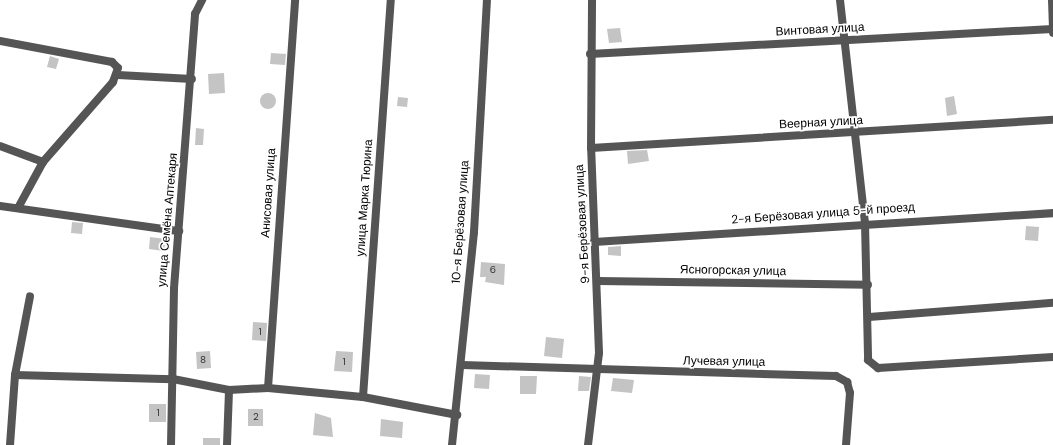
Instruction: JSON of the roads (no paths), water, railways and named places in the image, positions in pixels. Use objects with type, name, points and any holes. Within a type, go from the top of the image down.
[{"type":"street","name":"улица Семёна Аптекаря","points":[[171,445],[174,288],[192,79],[195,14],[202,0]]},
{"type":"street","name":"Анисовая улица","points":[[268,388],[295,0]]},
{"type":"street","name":"улица Марка Тюрина","points":[[362,397],[391,0]]},
{"type":"street","name":"10-я Берёзовая улица","points":[[452,445],[462,365],[474,232],[487,0]]},
{"type":"street","name":"9-я Берёзовая улица","points":[[588,445],[599,371],[598,281],[594,242],[590,148],[590,54],[592,0]]},
{"type":"street","points":[[840,0],[842,41],[865,223],[869,317],[868,360],[878,368],[1053,357]]},
{"type":"street","points":[[1052,0],[1053,34]]},
{"type":"street","name":"Винтовая улица","points":[[590,54],[1052,30]]},
{"type":"street","points":[[0,41],[112,62],[118,68],[118,75],[42,162],[18,208]]},
{"type":"street","points":[[118,75],[192,79]]},
{"type":"street","name":"Веерная улица","points":[[590,148],[854,134],[1053,120]]},
{"type":"street","points":[[0,146],[42,162]]},
{"type":"street","points":[[0,206],[179,231]]},
{"type":"street","name":"2-я Берёзовая улица 5-й проезд","points":[[594,242],[865,223],[1053,212]]},
{"type":"street","name":"Ясногорская улица","points":[[598,281],[868,285]]},
{"type":"street","points":[[10,445],[15,375],[30,296]]},
{"type":"street","points":[[869,317],[1053,303]]},
{"type":"street","name":"Лучевая улица","points":[[462,365],[599,371],[836,376],[847,382],[850,393],[846,445]]},
{"type":"street","points":[[15,375],[173,379],[229,390],[268,388],[362,397],[456,414]]},
{"type":"street","points":[[227,445],[229,390]]}]
